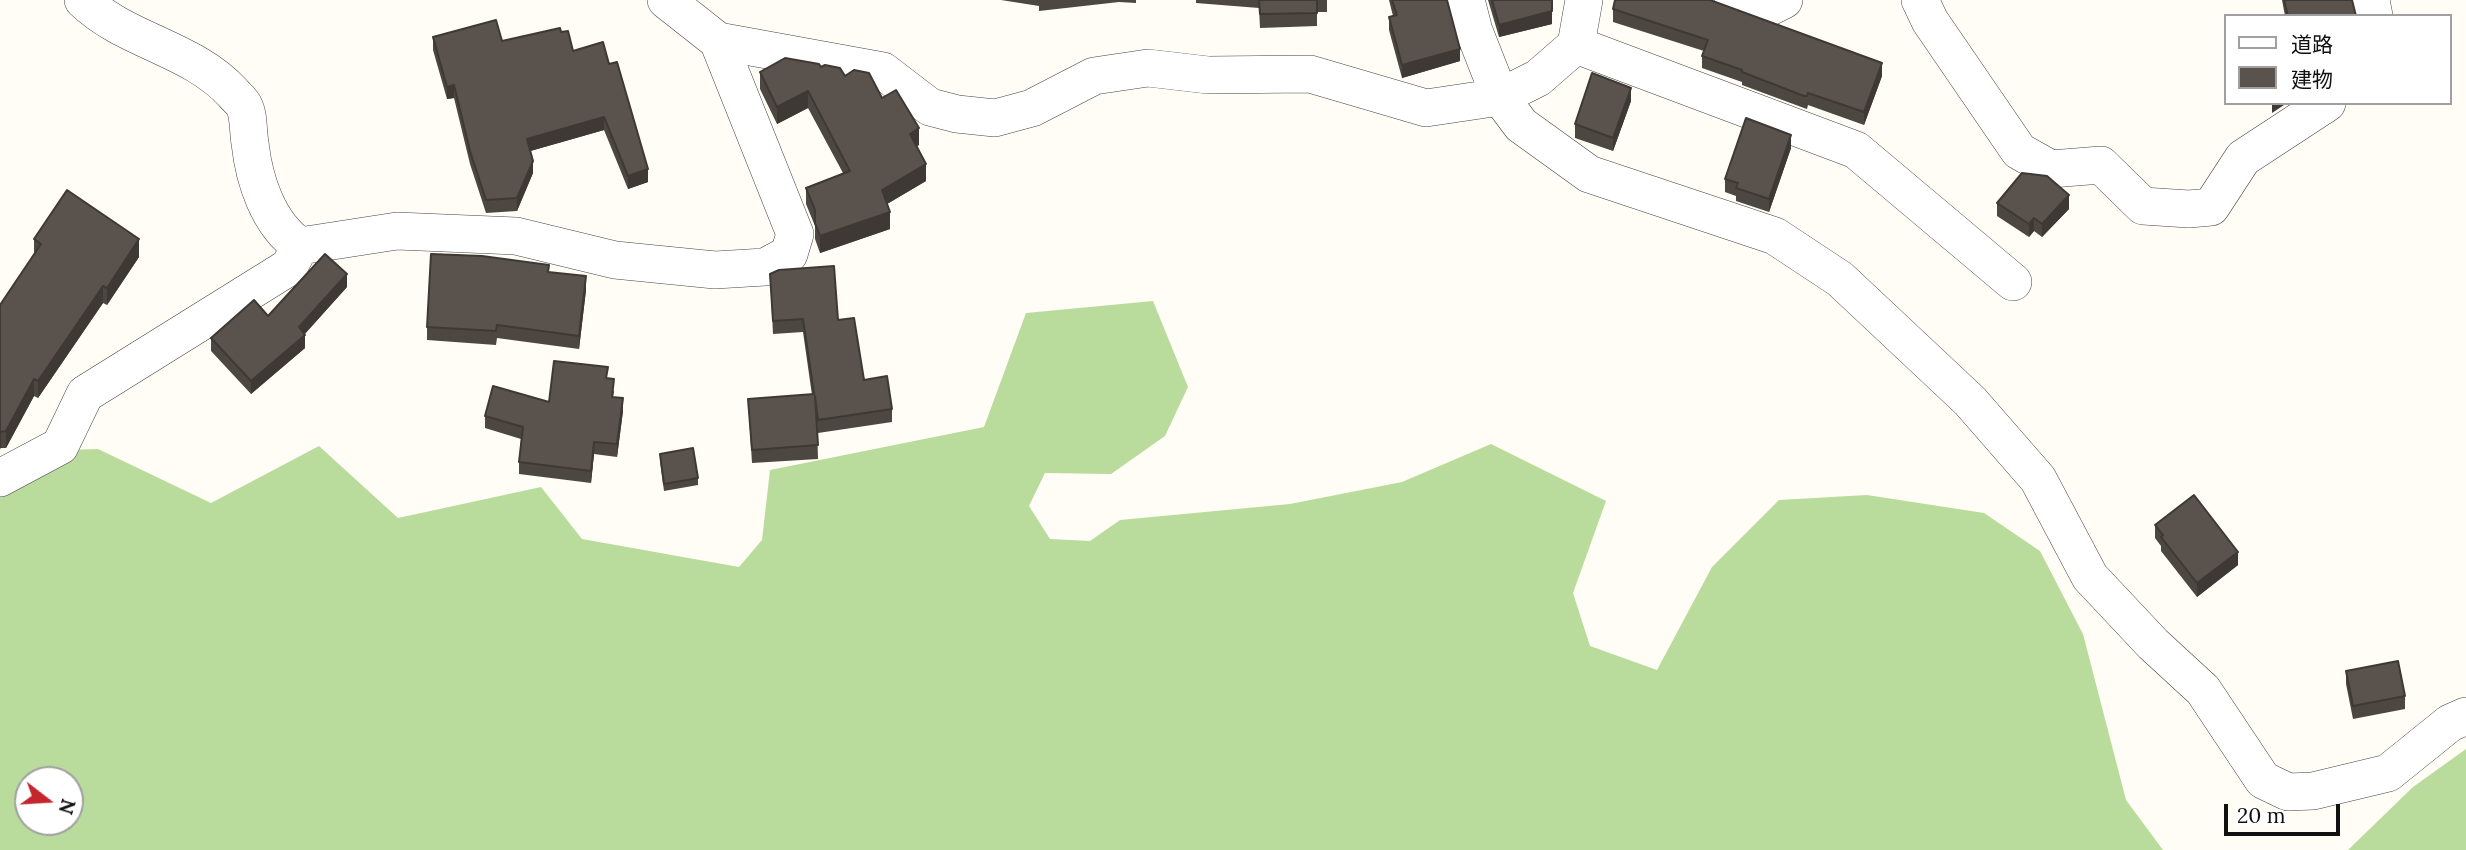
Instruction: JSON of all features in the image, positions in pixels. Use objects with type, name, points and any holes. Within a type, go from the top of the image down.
[{"type":"street","points":[[83,0],[94,11],[130,15],[167,47],[220,79],[245,107],[253,164],[268,208],[288,239],[300,246],[397,231],[516,236],[615,260],[715,270],[765,267],[789,254],[794,234],[718,41]]},
{"type":"street","points":[[666,0],[718,41],[883,71],[930,107],[957,114],[995,118],[1032,108],[1094,76],[1148,68],[1208,75],[1310,74],[1426,108],[1500,97],[1538,78],[1576,45],[1584,0]]},
{"type":"street","points":[[1466,0],[1474,31],[1500,97],[1521,125],[1589,174],[1775,236],[1840,279],[1970,401],[2038,479],[2090,577],[2153,643],[2203,690],[2263,780],[2288,792],[2313,791],[2388,773],[2450,723],[2466,716]]},
{"type":"street","points":[[1733,0],[1764,10],[1784,0]]},
{"type":"street","points":[[1920,0],[1930,21],[2019,151],[2051,169],[2101,165],[2143,206],[2189,209],[2211,207],[2243,158],[2324,105]]},
{"type":"street","points":[[1576,45],[1856,150],[2013,282]]},
{"type":"street","points":[[0,478],[60,446],[85,394],[289,267],[300,246]]},
{"type":"green space","points":[[1153,301],[1188,387],[1165,436],[1111,474],[1045,473],[1029,506],[1050,539],[1090,541],[1120,520],[1290,504],[1402,482],[1491,444],[1606,501],[1573,593],[1590,646],[1657,670],[1712,567],[1779,500],[1867,495],[1984,513],[2040,551],[2083,634],[2126,800],[2163,850],[0,850],[0,482],[34,451],[98,449],[211,503],[319,446],[398,518],[541,487],[582,539],[739,567],[762,540],[770,470],[984,427],[1026,313]]},
{"type":"green space","points":[[2466,749],[2466,850],[2348,850],[2413,787]]},
{"type":"building","points":[[1259,0],[1317,0],[1317,13],[1260,14]]},
{"type":"building","points":[[1392,0],[1447,0],[1460,49],[1402,65],[1389,17],[1397,15]]},
{"type":"building","points":[[1492,0],[1552,0],[1552,11],[1499,25]]},
{"type":"building","points":[[1615,0],[1710,0],[1882,63],[1864,112],[1808,93],[1804,96],[1702,56],[1708,40],[1613,9]]},
{"type":"building","points":[[2284,0],[2352,0],[2356,14],[2288,14]]},
{"type":"building","points":[[496,20],[502,41],[560,28],[561,32],[568,31],[573,51],[603,42],[609,64],[617,62],[648,169],[628,176],[604,117],[527,139],[533,161],[517,198],[486,200],[470,151],[454,85],[447,87],[433,37]]},
{"type":"building","points":[[785,58],[819,64],[821,67],[825,65],[840,68],[845,76],[854,70],[869,73],[882,98],[896,90],[919,128],[910,134],[926,164],[882,190],[890,212],[820,236],[815,223],[815,210],[806,188],[850,171],[808,91],[777,107],[760,72]]},
{"type":"building","points":[[1592,73],[1631,88],[1613,138],[1575,124]]},
{"type":"building","points":[[1746,118],[1791,135],[1769,199],[1736,188],[1738,183],[1725,179]]},
{"type":"building","points":[[2022,173],[2047,176],[2069,195],[2042,224],[2034,218],[2029,224],[1997,203]]},
{"type":"building","points":[[67,190],[139,239],[107,288],[103,286],[38,381],[34,379],[6,431],[0,432],[0,305],[41,244],[34,239]]},
{"type":"building","points":[[325,254],[347,274],[299,327],[305,335],[251,381],[211,338],[254,300],[268,316]]},
{"type":"building","points":[[431,254],[482,256],[549,265],[548,272],[586,276],[579,336],[497,325],[496,331],[427,327]]},
{"type":"building","points":[[834,266],[838,320],[854,318],[864,380],[887,376],[892,409],[818,420],[815,396],[818,445],[752,450],[748,399],[814,394],[803,319],[773,321],[770,274],[779,270]]},
{"type":"building","points":[[554,361],[608,367],[606,378],[614,379],[612,397],[623,398],[617,444],[594,442],[591,471],[519,462],[523,427],[485,416],[493,386],[549,402]]},
{"type":"building","points":[[693,448],[698,478],[664,484],[660,454]]},
{"type":"building","points":[[2194,495],[2238,552],[2197,583],[2161,537],[2163,535],[2155,525]]},
{"type":"building","points":[[2398,661],[2405,696],[2353,706],[2346,671]]}]
